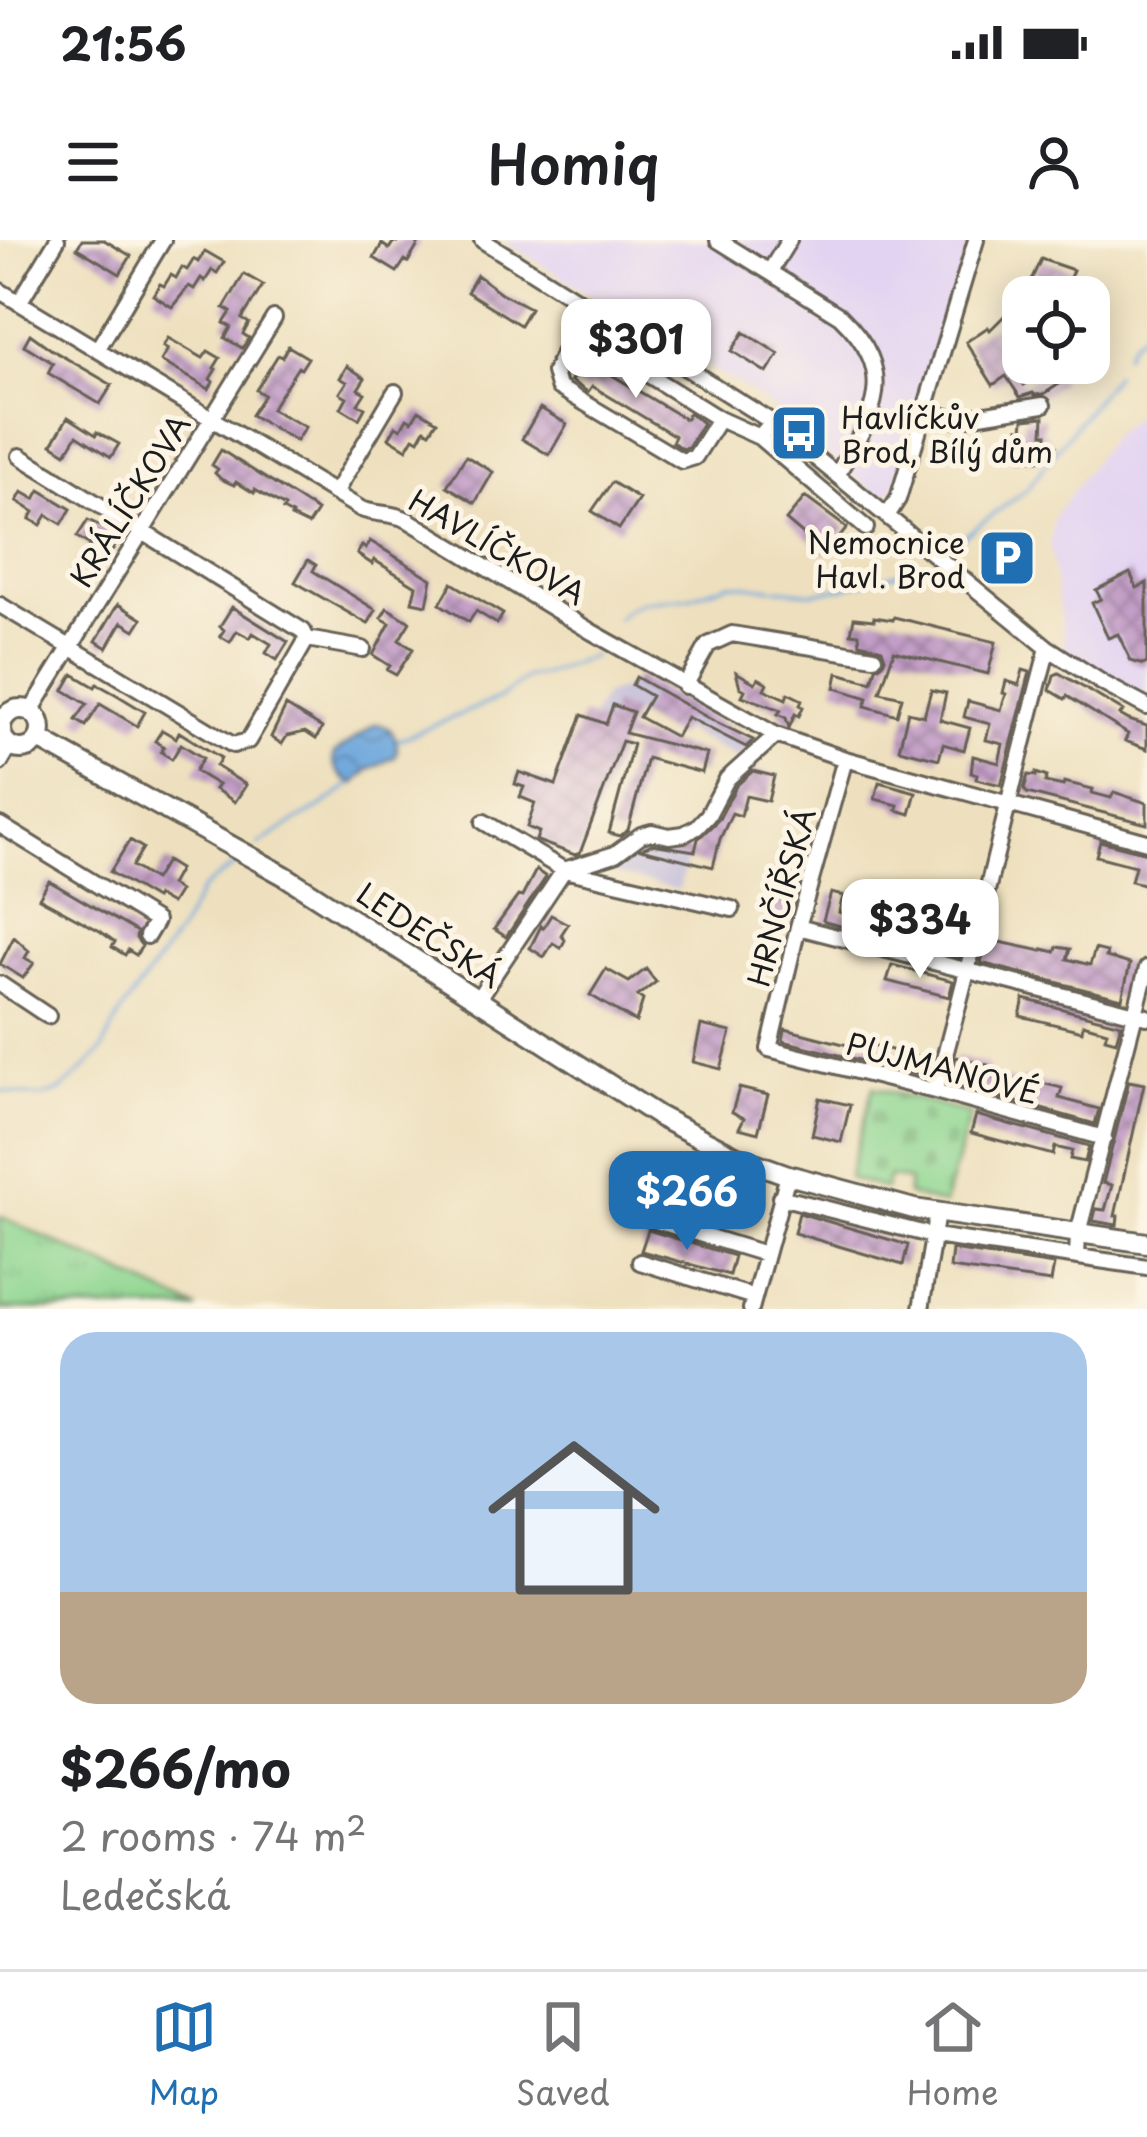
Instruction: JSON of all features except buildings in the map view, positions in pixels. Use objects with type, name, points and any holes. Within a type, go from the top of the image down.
[{"type":"main road","points":[[19,708],[31,711],[42,727],[39,739],[5,755],[2,714],[19,708]]},
{"type":"main road","name":"LEDEČSKÁ","points":[[39,739],[285,876],[699,1139],[788,1175],[937,1213],[1147,1243]]},
{"type":"street","points":[[19,303],[57,240]]},
{"type":"street","points":[[97,350],[164,240]]},
{"type":"street","points":[[482,240],[772,422],[1048,648],[1147,707]]},
{"type":"street","points":[[718,240],[840,316],[866,347],[873,366],[874,406],[837,474]]},
{"type":"street","points":[[770,272],[790,240]]},
{"type":"street","points":[[887,516],[898,500],[976,240]]},
{"type":"street","name":"HAVLÍČKOVA","points":[[0,291],[335,494],[365,511],[408,520],[776,735],[845,759],[1147,842]]},
{"type":"street","points":[[586,304],[554,372],[558,387],[675,459],[695,457],[719,419]]},
{"type":"street","name":"KRÁLÍČKOVA","points":[[31,711],[274,318]]},
{"type":"street","points":[[575,329],[719,419],[759,436],[866,529]]},
{"type":"street","points":[[335,494],[395,392]]},
{"type":"street","points":[[924,410],[955,418],[1042,405]]},
{"type":"street","points":[[759,436],[772,422]]},
{"type":"street","points":[[20,456],[303,631],[308,639],[363,649]]},
{"type":"street","points":[[0,605],[227,744],[248,741],[308,639]]},
{"type":"street","points":[[685,686],[708,645],[732,634],[874,657]]},
{"type":"street","points":[[935,1091],[1048,648]]},
{"type":"street","points":[[477,1000],[564,870],[615,854],[641,835],[684,834],[697,826],[727,779],[776,735]]},
{"type":"street","name":"HRNČÍŘSKÁ","points":[[769,1049],[845,759]]},
{"type":"street","points":[[484,822],[564,870],[732,909]]},
{"type":"street","points":[[0,825],[156,921]]},
{"type":"street","points":[[147,936],[166,907]]},
{"type":"street","points":[[798,927],[1141,1016]]},
{"type":"street","points":[[1077,1257],[1078,1233],[1141,1016],[1147,968]]},
{"type":"street","points":[[0,984],[48,1016]]},
{"type":"street","name":"PUJMANOVÉ","points":[[769,1049],[1104,1138]]},
{"type":"street","points":[[640,1262],[753,1303],[788,1175]]},
{"type":"street","points":[[780,1197],[934,1236],[1147,1267]]},
{"type":"street","points":[[922,1309],[937,1213]]},
{"type":"street","points":[[650,1220],[765,1254]]},
{"type":"shaded area","points":[[502,240],[970,240],[895,486],[886,495],[874,492],[755,395]]},
{"type":"shaded area","points":[[1147,405],[1147,699],[1061,646],[1050,544],[1054,517],[1111,436]]},
{"type":"shaded area","points":[[636,676],[754,740],[750,749],[739,759],[682,729],[676,737],[633,714],[579,858],[535,842],[582,715],[592,718],[604,695],[630,686]]},
{"type":"shaded area","points":[[643,838],[689,849],[679,890],[610,873],[614,858]]},
{"type":"green space","points":[[873,1087],[970,1114],[944,1205],[907,1195],[909,1181],[889,1176],[885,1189],[848,1178]]},
{"type":"green space","points":[[0,1216],[198,1309],[0,1309]]},
{"type":"water","points":[[375,724],[393,734],[396,756],[370,769],[354,784],[338,772],[334,754]]},
{"type":"waterway","points":[[1125,355],[1133,340],[1147,331]]},
{"type":"waterway","points":[[947,549],[1026,490],[1115,374]]},
{"type":"waterway","points":[[617,619],[642,602],[689,597],[730,583],[812,593],[922,566]]},
{"type":"waterway","points":[[398,740],[500,698],[527,677],[593,656]]},
{"type":"waterway","points":[[259,845],[351,783]]},
{"type":"waterway","points":[[0,1091],[40,1097],[60,1091],[81,1072],[101,1052],[120,1014],[178,933],[202,889],[237,864]]},
{"type":"place","name":"Havlíčkův Brod, Bílý dům","points":[[799,433]]},
{"type":"place","name":"Nemocnice Havl. Brod","points":[[1007,558]]}]
